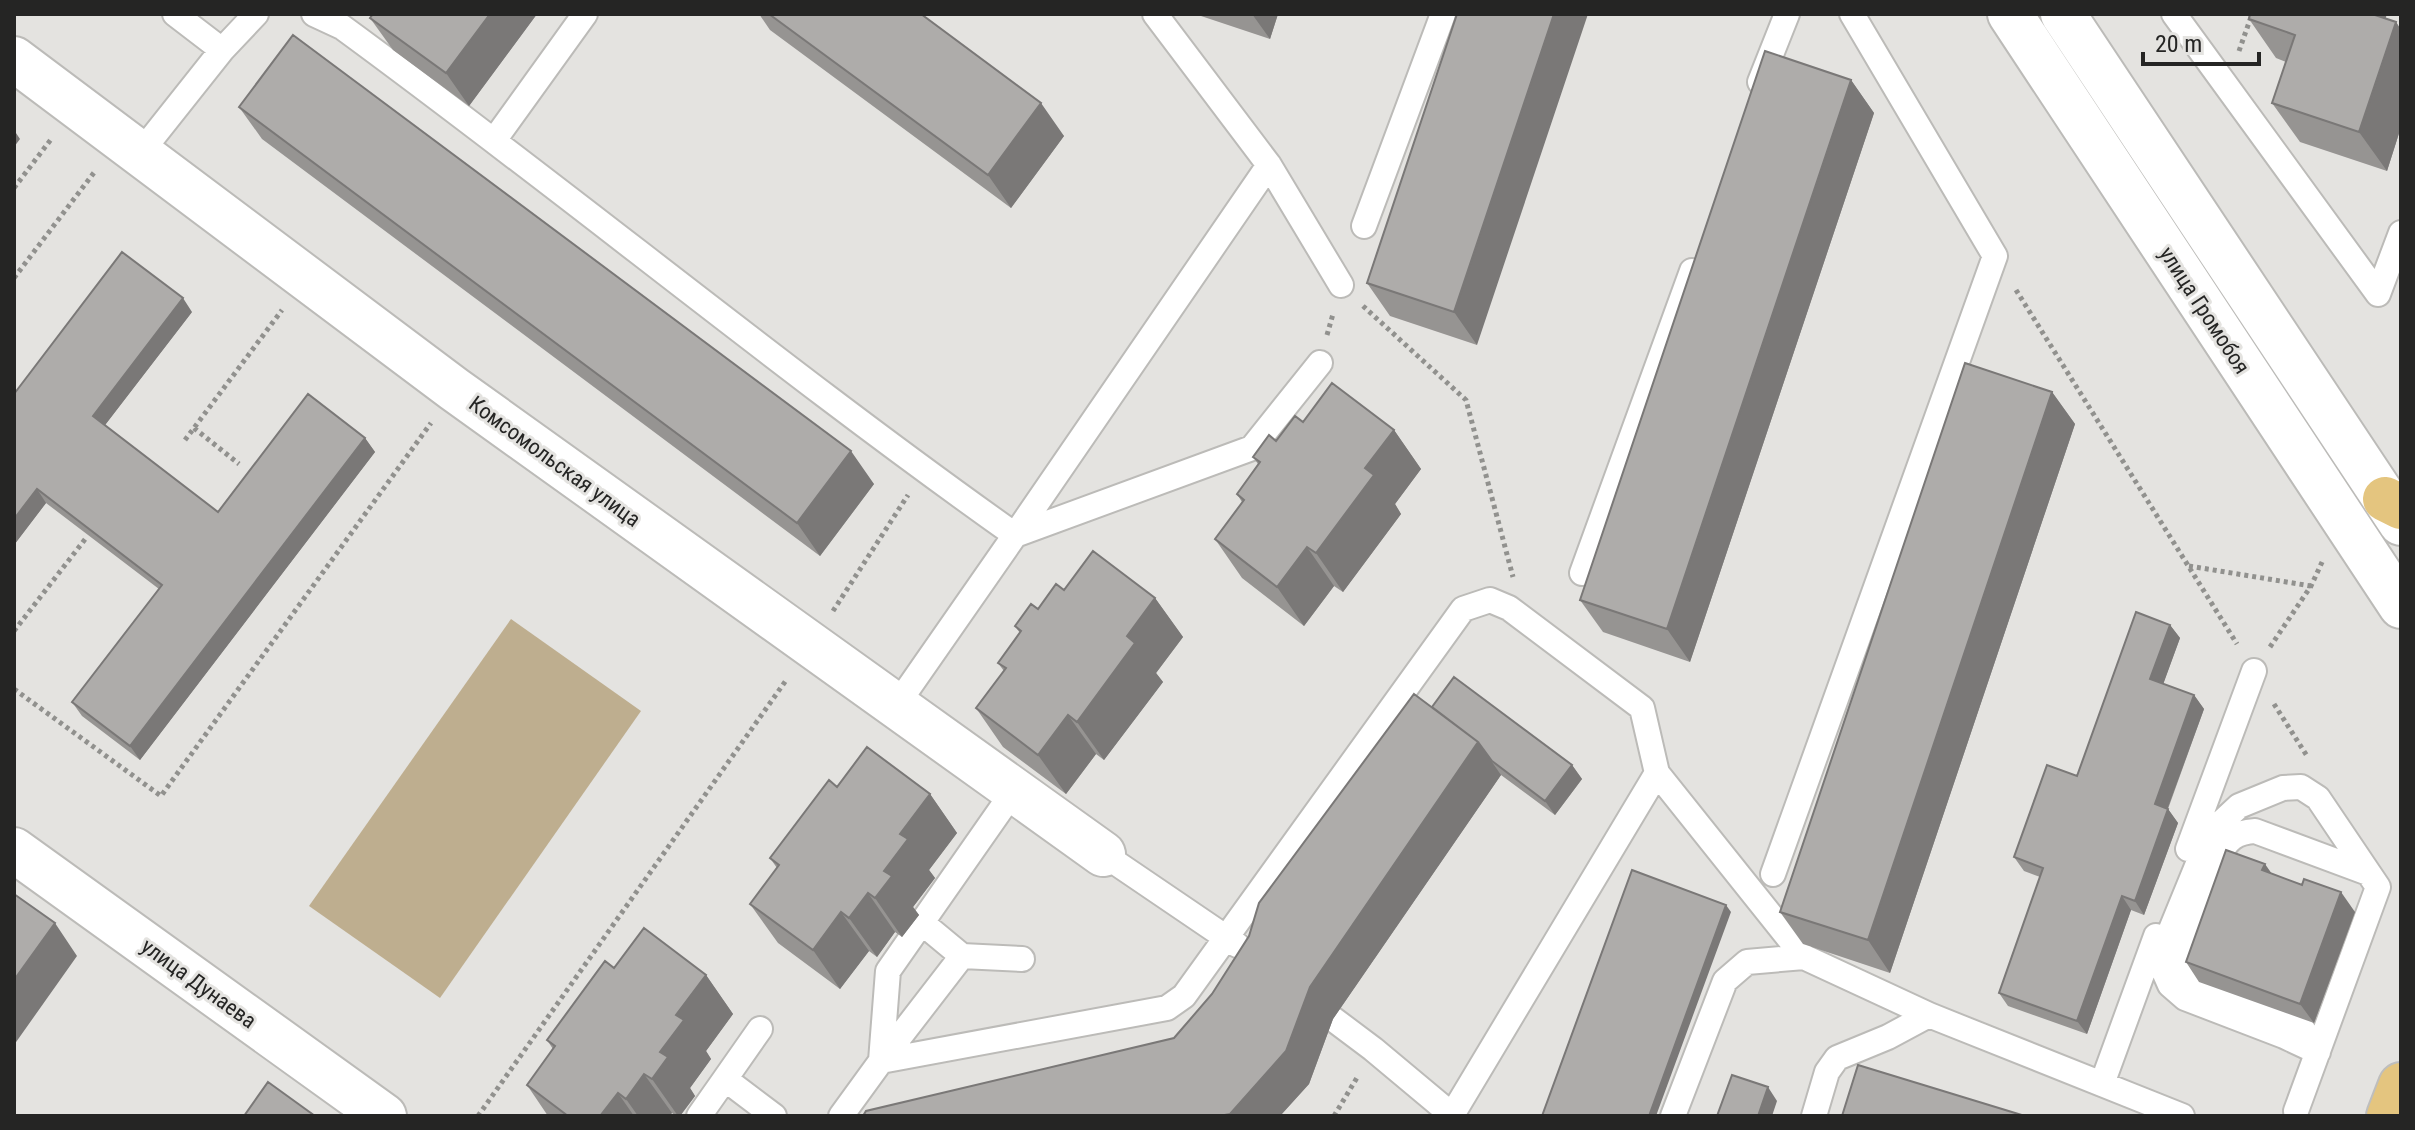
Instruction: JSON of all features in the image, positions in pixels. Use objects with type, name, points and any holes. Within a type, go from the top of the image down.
[{"type":"main road","points":[[2389,1116],[2401,1085]]},
{"type":"street","name":"улица Громобоя","points":[[2010,14],[2401,606]]},
{"type":"street","name":"улица Громобоя","points":[[2063,14],[2396,510]]},
{"type":"street","name":"Комсомольская улица","points":[[14,59],[454,389],[1103,854]]},
{"type":"street","name":"улица Дунаева","points":[[14,850],[384,1116]]},
{"type":"lane","points":[[175,14],[222,50]]},
{"type":"lane","points":[[130,145],[256,14]]},
{"type":"lane","points":[[314,14],[342,27],[495,139],[924,470],[1015,535]]},
{"type":"lane","points":[[495,139],[585,14]]},
{"type":"lane","points":[[1155,14],[1269,165],[1341,285]]},
{"type":"lane","points":[[1364,226],[1443,14]]},
{"type":"lane","points":[[1750,110],[1787,14]]},
{"type":"lane","points":[[1773,874],[1995,256],[1852,14]]},
{"type":"lane","points":[[2174,14],[2378,294],[2401,233]]},
{"type":"lane","points":[[896,706],[1269,165]]},
{"type":"lane","points":[[1582,573],[1701,245]]},
{"type":"lane","points":[[1015,535],[1252,448],[1320,363]]},
{"type":"lane","points":[[881,1061],[1167,1008],[1184,996],[1463,609],[1490,600],[1509,608],[1642,708],[1657,773],[1804,957],[1929,1015],[2182,1116]]},
{"type":"lane","points":[[2102,1084],[2254,671]]},
{"type":"lane","points":[[1333,1019],[1452,1116],[1657,773]]},
{"type":"lane","points":[[2300,1114],[2319,1049],[2378,887],[2318,798],[2301,787],[2283,788],[2239,806],[2211,832],[2163,949],[2162,967],[2170,985],[2185,998],[2319,1049]]},
{"type":"lane","points":[[881,1061],[888,971],[1015,789]]},
{"type":"lane","points":[[2319,1049],[2297,1021],[2197,985],[2185,970],[2181,957],[2218,857],[2226,842],[2239,832],[2255,831],[2368,873]]},
{"type":"lane","points":[[1103,854],[1253,956]]},
{"type":"lane","points":[[921,922],[962,956],[1022,959]]},
{"type":"lane","points":[[841,1116],[962,956]]},
{"type":"lane","points":[[1673,1116],[1725,981],[1747,962],[1804,957]]},
{"type":"lane","points":[[1814,1116],[1827,1072],[1837,1058],[1888,1037],[1929,1015]]},
{"type":"lane","points":[[699,1116],[760,1029]]},
{"type":"lane","points":[[725,1079],[774,1116]]},
{"type":"path","points":[[14,188],[77,104]]},
{"type":"path","points":[[14,278],[130,145]]},
{"type":"path","points":[[1995,256],[2310,761]]},
{"type":"path","points":[[1320,363],[1341,285],[1466,400],[1524,620]]},
{"type":"path","points":[[185,440],[290,299]]},
{"type":"path","points":[[14,689],[161,796],[454,389]]},
{"type":"path","points":[[194,428],[239,464]]},
{"type":"path","points":[[478,1116],[811,645],[924,470]]},
{"type":"path","points":[[14,631],[86,538]]},
{"type":"path","points":[[2254,671],[2311,586],[2327,552]]},
{"type":"path","points":[[2188,566],[2311,586]]},
{"type":"path","points":[[1334,1116],[1373,1049]]},
{"type":"shaded area","points":[[511,619],[641,711],[440,998],[309,906]]},
{"type":"building","points":[[373,14],[490,14],[446,73],[370,18]]},
{"type":"building","points":[[769,14],[921,14],[1041,103],[988,175]]},
{"type":"building","points":[[1457,14],[1554,14],[1454,312],[1367,283]]},
{"type":"building","points":[[2250,14],[2372,14],[2396,22],[2359,132],[2272,103],[2295,35],[2249,19]]},
{"type":"building","points":[[293,35],[851,451],[797,523],[239,107]]},
{"type":"building","points":[[1765,51],[1851,80],[1667,629],[1580,600]]},
{"type":"building","points":[[122,252],[183,298],[93,416],[218,512],[308,394],[365,438],[130,746],[72,702],[162,585],[37,489],[14,519],[14,394]]},
{"type":"building","points":[[1965,363],[2052,392],[1868,940],[1780,912]]},
{"type":"building","points":[[1332,383],[1394,430],[1365,468],[1374,475],[1316,553],[1307,547],[1277,587],[1215,539],[1244,500],[1237,494],[1260,462],[1253,457],[1269,435],[1276,441],[1295,416],[1303,422]]},
{"type":"building","points":[[1093,551],[1155,598],[1127,636],[1135,643],[1077,722],[1068,715],[1038,755],[976,708],[1006,668],[998,663],[1021,631],[1015,626],[1031,604],[1038,609],[1056,584],[1064,590]]},
{"type":"building","points":[[2136,612],[2170,625],[2150,679],[2194,695],[2155,804],[2168,809],[2135,901],[2122,896],[2077,1021],[1999,993],[2043,868],[2014,857],[2047,765],[2077,776]]},
{"type":"building","points":[[1454,677],[1572,765],[1545,801],[1492,761],[1478,742],[1432,707]]},
{"type":"building","points":[[1414,694],[1478,742],[1310,987],[1286,1051],[1230,1114],[863,1116],[866,1111],[1174,1038],[1212,994],[1249,936],[1259,903]]},
{"type":"building","points":[[867,747],[930,794],[900,834],[908,839],[884,871],[892,876],[875,898],[868,893],[849,918],[841,912],[813,950],[750,904],[779,865],[770,858],[829,780],[837,787]]},
{"type":"building","points":[[2226,850],[2265,864],[2262,870],[2302,885],[2304,879],[2341,892],[2300,1004],[2186,962]]},
{"type":"building","points":[[1632,870],[1726,905],[1649,1116],[1542,1116]]},
{"type":"building","points":[[14,894],[55,923],[14,980]]},
{"type":"building","points":[[644,928],[706,975],[676,1015],[684,1020],[660,1052],[668,1057],[652,1079],[644,1074],[626,1099],[618,1093],[600,1116],[568,1116],[527,1085],[555,1046],[547,1040],[605,961],[614,968]]},
{"type":"building","points":[[1858,1065],[2025,1116],[1842,1116]]},
{"type":"building","points":[[1732,1075],[1768,1087],[1758,1116],[1717,1116]]},
{"type":"building","points":[[268,1082],[315,1116],[244,1116]]}]
